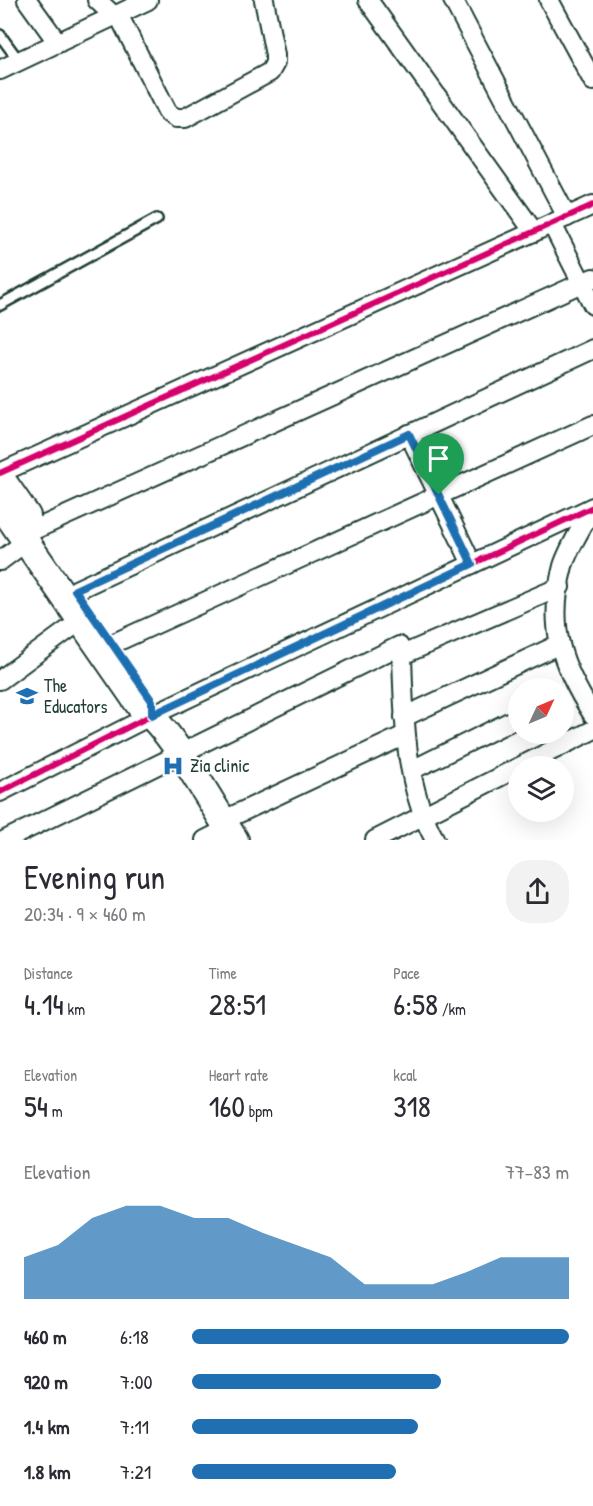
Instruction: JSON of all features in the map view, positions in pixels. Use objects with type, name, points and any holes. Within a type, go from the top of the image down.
[{"type":"main road","points":[[0,475],[80,621],[142,710],[152,715],[228,830]]},
{"type":"main road","points":[[0,504],[31,535],[75,590],[152,701],[152,715]]},
{"type":"street","points":[[27,0],[58,43]]},
{"type":"street","points":[[97,0],[116,15],[168,113],[176,118],[185,118],[270,72],[275,55],[264,0]]},
{"type":"street","points":[[0,70],[148,0]]},
{"type":"street","points":[[368,0],[534,232]]},
{"type":"street","points":[[453,0],[587,281],[593,305]]},
{"type":"street","points":[[549,0],[593,81]]},
{"type":"street","points":[[0,475],[593,205]]},
{"type":"street","points":[[0,561],[31,535],[587,281]]},
{"type":"street","points":[[75,590],[593,349]]},
{"type":"street","points":[[112,644],[593,425]]},
{"type":"street","points":[[409,434],[472,564]]},
{"type":"street","points":[[0,792],[152,715],[592,507]]},
{"type":"street","points":[[568,678],[555,622],[564,566],[592,507]]},
{"type":"street","points":[[402,655],[560,587]]},
{"type":"street","points":[[0,680],[80,621]]},
{"type":"street","points":[[404,717],[560,644]]},
{"type":"street","points":[[5,840],[399,646],[402,655],[405,735],[422,817],[435,840]]},
{"type":"street","points":[[574,695],[593,715]]},
{"type":"street","points":[[412,770],[508,722]]},
{"type":"street","points":[[542,756],[593,730]]},
{"type":"street","points":[[205,840],[228,830],[405,735]]},
{"type":"street","points":[[375,840],[508,773]]},
{"type":"lane","points":[[0,35],[19,61]]},
{"type":"lane","points":[[0,305],[157,219]]},
{"type":"cycle path","points":[[0,473],[593,205]]},
{"type":"cycle path","points":[[0,792],[152,715],[593,507]]},
{"type":"place","name":"The Educators","points":[[27,696]]},
{"type":"place","name":"Zia clinic","points":[[173,766]]},
{"type":"route","points":[[409,434],[439,495],[472,564],[152,715],[152,701],[75,590],[409,434]]}]
